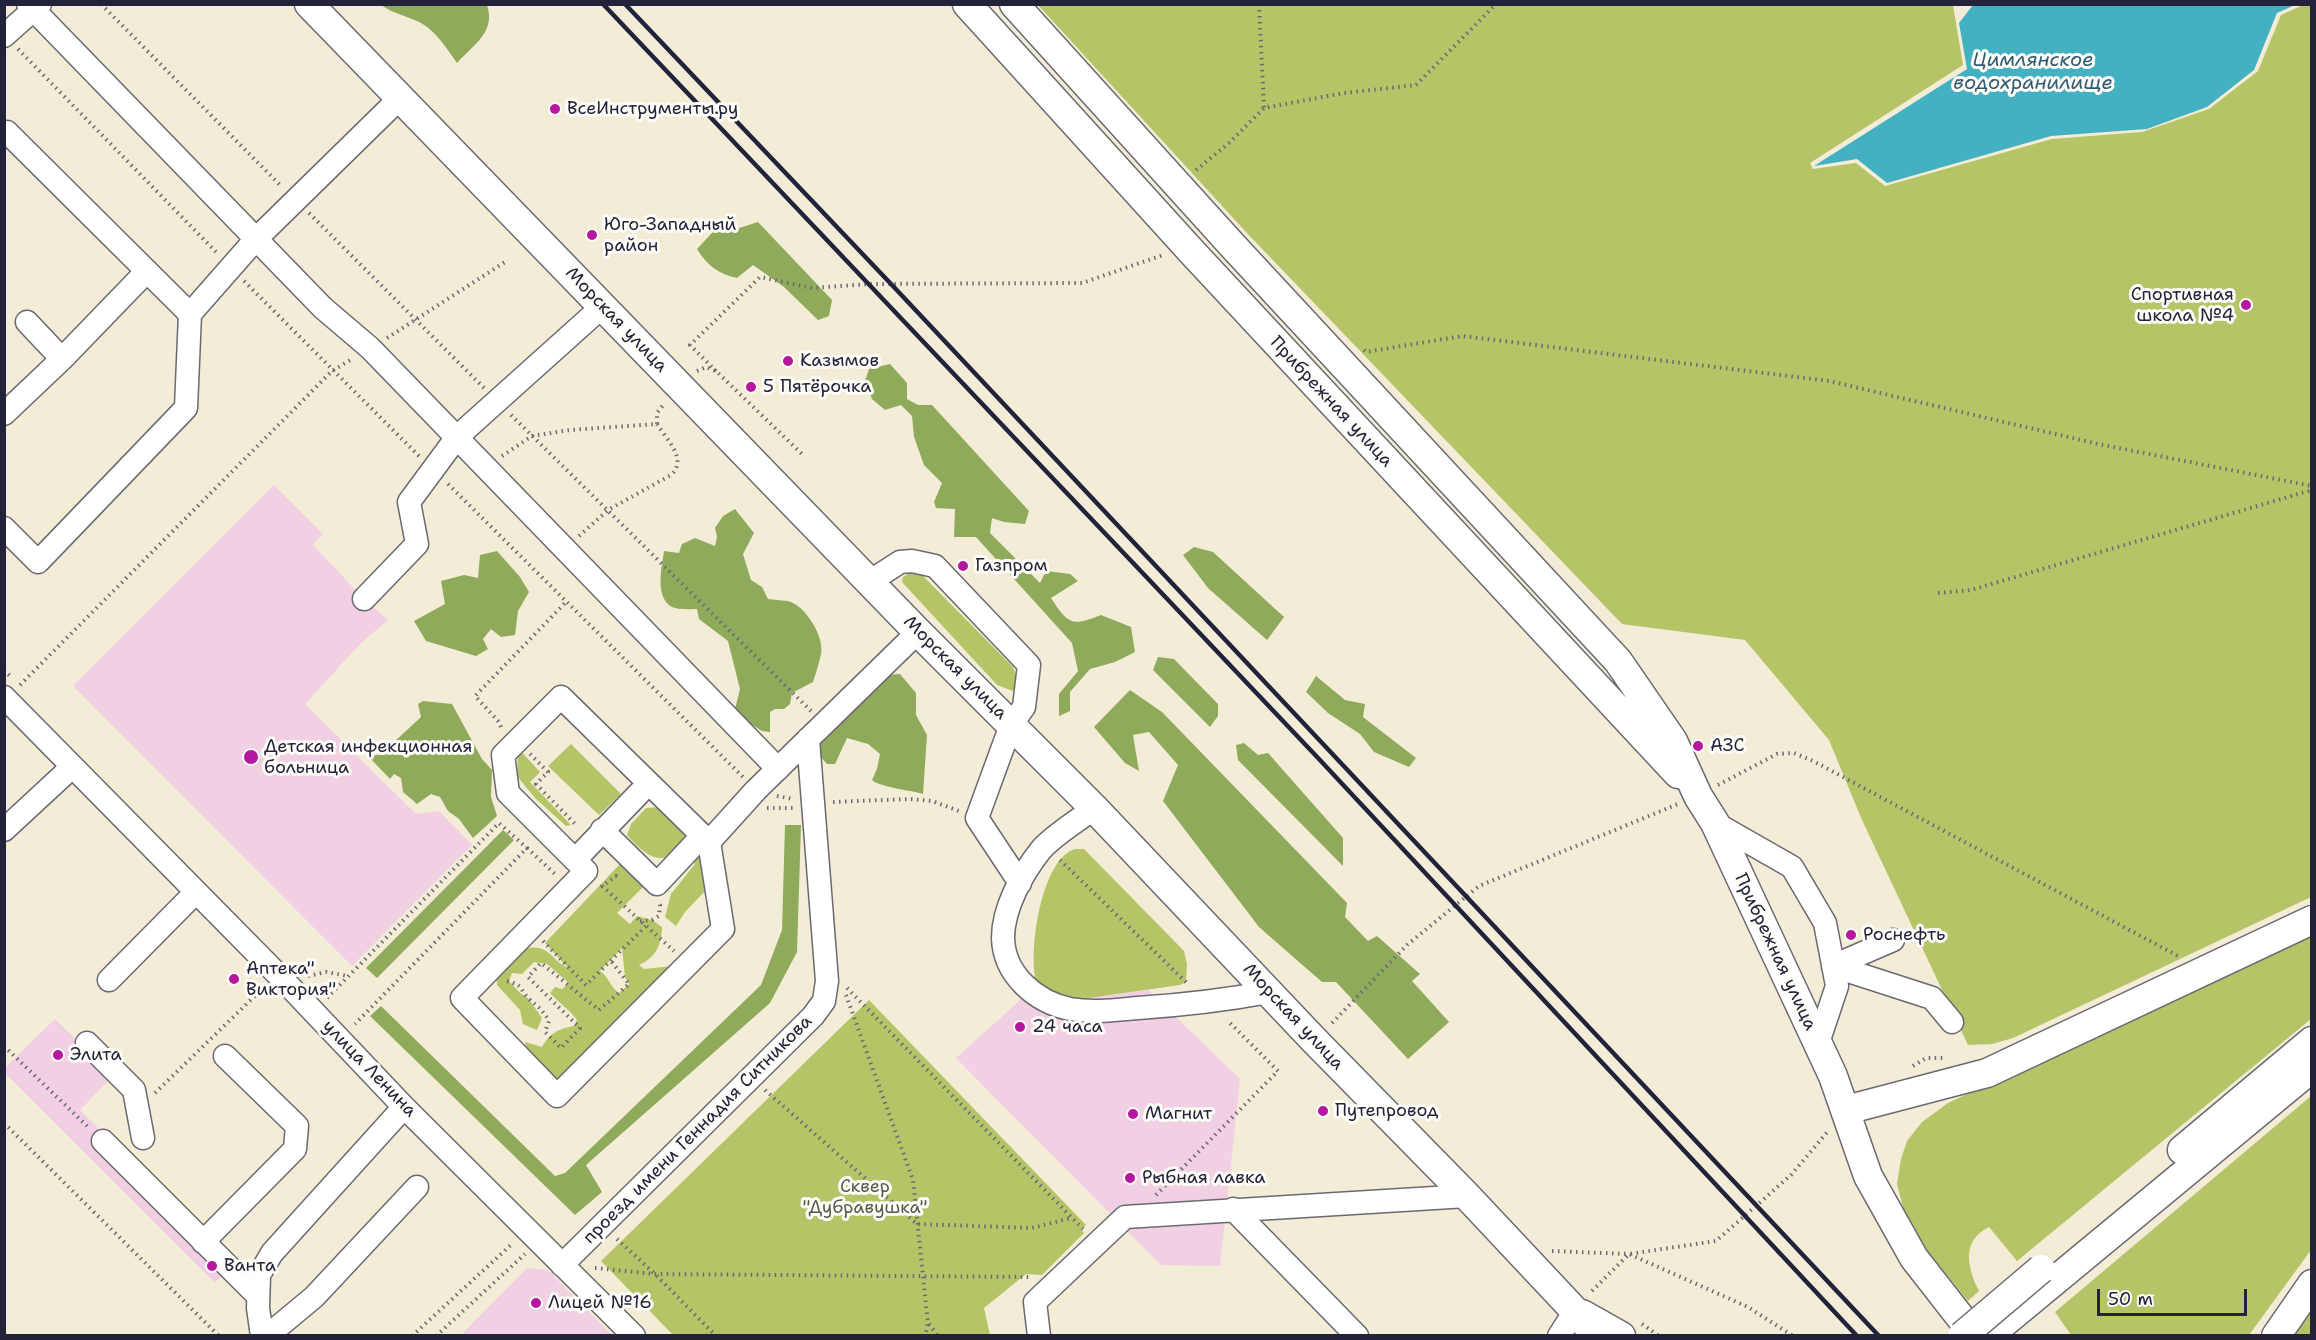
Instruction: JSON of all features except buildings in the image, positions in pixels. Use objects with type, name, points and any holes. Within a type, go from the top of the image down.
[{"type":"main road","name":"Морская улица","points":[[309,4],[918,632],[1094,808],[1313,1039],[1467,1196],[1584,1301],[1596,1335]]},
{"type":"main road","name":"Прибрежная улица","points":[[967,4],[1183,242],[1698,796]]},
{"type":"main road","name":"Прибрежная улица","points":[[1014,4],[1200,210],[1618,661],[1673,741],[1698,796],[1714,823],[1818,1043],[1846,1110],[1868,1176],[1914,1258],[1975,1335]]},
{"type":"main road","points":[[1846,1110],[1987,1073],[2312,920]]},
{"type":"main road","points":[[1988,1335],[2047,1275],[2312,1041]]},
{"type":"main road","points":[[1962,1335],[2047,1275],[2312,1068]]},
{"type":"main road","points":[[2276,1335],[2312,1284]]},
{"type":"main road","points":[[1584,1301],[1621,1335]]},
{"type":"street","points":[[4,36],[34,7],[255,240],[323,308],[370,348],[778,769]]},
{"type":"street","points":[[4,528],[38,562],[186,408],[190,314],[255,240],[401,97]]},
{"type":"street","points":[[4,135],[7,132],[190,314]]},
{"type":"street","points":[[1183,242],[1200,210]]},
{"type":"street","points":[[4,414],[62,359],[147,271]]},
{"type":"street","points":[[364,599],[417,543],[408,502],[457,437],[603,306]]},
{"type":"street","points":[[27,322],[62,359]]},
{"type":"street","points":[[870,582],[900,562],[935,566],[1029,665],[1024,707],[1011,725],[977,818],[1020,882]]},
{"type":"street","points":[[603,830],[657,884],[705,839],[759,799],[778,769],[918,632]]},
{"type":"street","points":[[1590,682],[1606,683],[1617,676],[1618,661]]},
{"type":"street","points":[[588,873],[508,793],[502,755],[561,697],[705,839],[723,929],[558,1096],[462,998],[477,982],[537,935],[588,873],[603,830],[648,784]]},
{"type":"street","name":"улица Ленина","points":[[5,698],[404,1107],[634,1335]]},
{"type":"street","name":"проезд имени Геннадия Ситникова","points":[[562,1265],[603,1227],[813,1016],[824,1001],[827,981],[809,805],[808,739]]},
{"type":"street","points":[[4,830],[72,767]]},
{"type":"street","points":[[1094,808],[1042,848],[1020,882],[1007,914],[1003,939],[1012,968],[1030,992],[1048,1003],[1095,1012],[1210,1003],[1269,992]]},
{"type":"street","points":[[1714,823],[1792,867],[1825,922],[1837,986],[1818,1043]]},
{"type":"street","points":[[109,980],[196,892]]},
{"type":"street","points":[[1833,966],[1893,940]]},
{"type":"street","points":[[1833,966],[1932,998],[1952,1022]]},
{"type":"street","points":[[1880,981],[1895,1003]]},
{"type":"street","points":[[87,1043],[134,1090],[143,1138]]},
{"type":"street","points":[[203,1242],[296,1149],[297,1126],[225,1056]]},
{"type":"street","points":[[262,1335],[258,1296],[259,1275],[272,1253],[404,1107]]},
{"type":"street","points":[[103,1141],[258,1296]]},
{"type":"street","points":[[267,1335],[314,1297],[417,1187]]},
{"type":"street","points":[[1039,1335],[1035,1302],[1125,1217],[1467,1196]]},
{"type":"street","points":[[1233,1209],[1357,1335]]},
{"type":"street","points":[[1559,1335],[1584,1301]]},
{"type":"path","points":[[101,4],[532,436],[825,723]]},
{"type":"path","points":[[1259,4],[1264,108]]},
{"type":"path","points":[[1177,184],[1229,143],[1264,108],[1344,93],[1416,85],[1496,4]]},
{"type":"path","points":[[4,36],[332,371],[566,602],[759,799],[809,805],[910,799],[932,801],[977,818]]},
{"type":"path","points":[[804,456],[690,345],[760,277],[812,288],[870,284],[1082,283],[1162,255],[1183,242]]},
{"type":"path","points":[[5,698],[332,371],[505,262]]},
{"type":"path","points":[[1358,343],[1366,352],[1462,336],[1829,381],[2098,444],[2312,486]]},
{"type":"path","points":[[565,549],[608,510],[671,475],[677,469],[676,453],[657,424],[657,413],[698,369],[706,367],[716,371]]},
{"type":"path","points":[[486,467],[532,436],[570,430],[657,424]]},
{"type":"path","points":[[1938,593],[1971,590],[2312,490]]},
{"type":"path","points":[[476,696],[566,602]]},
{"type":"path","points":[[499,722],[548,772],[536,784],[577,826]]},
{"type":"path","points":[[759,799],[809,805]]},
{"type":"path","points":[[326,999],[499,823],[557,875]]},
{"type":"path","points":[[353,1026],[527,848]]},
{"type":"path","points":[[1042,848],[1059,859],[1278,1071],[1151,1200]]},
{"type":"path","points":[[588,873],[616,876],[624,884]]},
{"type":"path","points":[[588,873],[594,894]]},
{"type":"path","points":[[588,873],[688,964]]},
{"type":"path","points":[[640,921],[652,920],[658,916],[660,905],[656,899]]},
{"type":"path","points":[[537,935],[586,985],[646,926]]},
{"type":"path","points":[[537,935],[553,934]]},
{"type":"path","points":[[1339,1030],[1331,1022],[1407,945]]},
{"type":"path","points":[[477,982],[502,980],[520,985],[528,998],[540,1007],[549,1021],[545,1032],[561,1048],[580,1028],[528,977],[541,963],[599,1010],[629,984],[611,961]]},
{"type":"path","points":[[305,977],[326,972],[348,976]]},
{"type":"path","points":[[925,1335],[928,1324],[913,1180],[842,984],[1089,1235]]},
{"type":"path","points":[[751,1078],[917,1224],[1032,1228],[1071,1218]]},
{"type":"path","points":[[4,1123],[219,1335]]},
{"type":"path","points":[[1546,1251],[1629,1254],[1716,1241],[1791,1175]]},
{"type":"path","points":[[603,1227],[655,1274],[716,1335]]},
{"type":"path","points":[[412,1335],[514,1241]]},
{"type":"path","points":[[436,1335],[526,1252],[562,1265],[655,1274],[1034,1277]]},
{"type":"path","points":[[1584,1301],[1629,1254]]},
{"type":"path","points":[[1629,1254],[1749,1307],[1793,1335]]},
{"type":"path","points":[[928,1324],[938,1335]]},
{"type":"shaded area","name":"Детская инфекционная больница","points":[[274,485],[323,534],[313,545],[364,599],[388,620],[361,643],[305,704],[416,814],[439,811],[472,845],[352,966],[73,686]]},
{"type":"shaded area","points":[[1037,985],[1075,1000],[1148,990],[1240,1079],[1220,1266],[1161,1265],[956,1058]]},
{"type":"shaded area","points":[[55,1019],[113,1076],[80,1110],[234,1263],[215,1283],[5,1073],[4,1069]]},
{"type":"shaded area","name":"Лицей №16","points":[[527,1268],[548,1270],[612,1335],[461,1335]]},
{"type":"green space","points":[[381,5],[487,5],[488,23],[482,37],[457,63],[441,41],[426,26]]},
{"type":"green space","points":[[1038,5],[1953,5],[1963,65],[1810,163],[1813,169],[1856,163],[1885,186],[2052,139],[2142,132],[2209,109],[2258,71],[2281,15],[2303,5],[2311,5],[2311,897],[2013,1038],[1992,1044],[1968,1045],[1862,820],[1829,740],[1745,640],[1622,624],[1245,231]]},
{"type":"green space","points":[[724,220],[733,230],[758,222],[832,300],[829,316],[818,320],[784,287],[753,265],[737,278],[724,274],[709,264],[697,249]]},
{"type":"green space","points":[[890,364],[907,383],[907,399],[918,405],[932,405],[1029,511],[1025,524],[992,518],[990,533],[1040,583],[1046,571],[1070,574],[1078,581],[1051,598],[1066,618],[1076,622],[1101,615],[1131,627],[1135,652],[1115,662],[1090,669],[1070,692],[1070,711],[1059,716],[1059,694],[1078,671],[1072,643],[976,537],[954,537],[955,509],[936,508],[934,502],[942,483],[924,465],[914,437],[912,416],[901,405],[885,410],[872,399],[865,381],[869,369]]},
{"type":"green space","points":[[735,509],[754,533],[743,554],[751,580],[762,587],[768,599],[787,601],[800,608],[812,622],[820,639],[820,657],[813,682],[792,693],[790,704],[784,709],[775,709],[770,712],[770,732],[762,731],[734,713],[740,689],[728,641],[699,619],[697,609],[672,607],[666,602],[661,589],[664,551],[679,553],[682,544],[695,538],[715,546],[717,537],[715,528],[723,516]]},
{"type":"green space","points":[[1194,547],[1213,552],[1284,617],[1267,640],[1208,588],[1183,555]]},
{"type":"green space","points":[[497,551],[520,577],[529,592],[518,611],[515,635],[501,637],[491,629],[483,639],[488,649],[476,656],[426,641],[414,621],[445,604],[441,581],[464,575],[478,578],[480,555]]},
{"type":"green space","points":[[911,572],[922,575],[1013,667],[1016,682],[1013,691],[997,685],[902,582],[903,577]]},
{"type":"green space","points":[[1158,657],[1174,659],[1218,704],[1218,716],[1210,727],[1153,670]]},
{"type":"green space","points":[[900,674],[916,693],[916,715],[927,735],[923,794],[872,780],[880,754],[868,744],[847,738],[835,764],[827,764],[819,755],[819,736],[865,696],[879,687],[887,675]]},
{"type":"green space","points":[[1316,676],[1345,700],[1365,704],[1363,717],[1416,758],[1409,767],[1374,752],[1360,734],[1328,713],[1306,692]]},
{"type":"green space","points":[[1130,690],[1162,712],[1347,903],[1345,917],[1368,941],[1377,936],[1420,974],[1412,981],[1449,1022],[1408,1059],[1336,982],[1322,982],[1259,927],[1163,801],[1178,765],[1149,732],[1133,735],[1139,771],[1125,763],[1094,727]]},
{"type":"green space","points":[[423,701],[452,704],[482,759],[492,770],[491,797],[497,816],[473,838],[459,819],[448,811],[440,797],[431,794],[417,804],[403,792],[401,778],[394,774],[390,779],[369,757],[381,754],[421,717],[418,704]]},
{"type":"green space","points":[[1244,743],[1258,755],[1268,753],[1343,838],[1343,866],[1238,760],[1236,745]]},
{"type":"green space","points":[[571,744],[621,794],[599,815],[548,766]]},
{"type":"green space","points":[[518,748],[540,772],[530,782],[571,825],[566,826],[535,798],[517,776]]},
{"type":"green space","points":[[660,807],[686,833],[674,853],[659,858],[643,851],[627,835],[631,824],[646,808]]},
{"type":"green space","points":[[785,825],[801,825],[797,952],[770,1003],[586,1165],[602,1192],[575,1215],[370,1016],[381,1006],[555,1176],[565,1173],[761,985],[782,930]]},
{"type":"green space","points":[[503,830],[514,840],[377,978],[366,968]]},
{"type":"green space","points":[[701,846],[709,887],[685,912],[676,926],[665,917],[671,894],[695,864],[692,857]]},
{"type":"green space","points":[[1075,849],[1084,849],[1184,951],[1187,964],[1186,982],[1180,985],[1075,1000],[1058,997],[1037,985],[1034,952],[1045,888],[1053,870],[1063,856]]},
{"type":"green space","points":[[620,864],[643,887],[617,913],[630,924],[637,916],[652,920],[662,927],[661,940],[653,955],[639,965],[644,969],[673,966],[557,1080],[529,1059],[525,1042],[542,1047],[555,1032],[574,1026],[577,1020],[550,993],[555,987],[562,989],[569,983],[547,964],[534,962],[522,974],[512,973],[509,981],[528,998],[542,1018],[537,1030],[523,1024],[520,1010],[497,985],[496,971],[504,954],[520,950],[541,949],[568,968],[545,943]],"holes":[[[622,948],[625,977],[629,984],[619,993],[600,971]]]},
{"type":"green space","points":[[2311,931],[2311,1019],[2017,1261],[1989,1227],[1980,1233],[1970,1247],[1969,1255],[1972,1273],[1979,1291],[1968,1301],[1917,1238],[1904,1211],[1897,1184],[1907,1141],[1922,1122],[1948,1103]]},
{"type":"green space","name":"Сквер \"Дубравушка\"","points":[[869,1000],[1086,1225],[1081,1229],[1084,1233],[1042,1275],[1026,1274],[984,1308],[990,1335],[673,1335],[601,1261]]},
{"type":"green space","points":[[2311,1096],[2311,1250],[2249,1335],[2071,1335],[2055,1312]]},
{"type":"green space","points":[[2311,1305],[2311,1335],[2290,1335]]},
{"type":"water","name":"Цимлянское водохранилище","points":[[1973,5],[2295,5],[2277,13],[2254,70],[2207,107],[2147,129],[2051,136],[1887,183],[1857,159],[1814,166],[1967,69],[1959,23]]},
{"type":"railway","points":[[603,4],[1319,759],[1857,1336]]},
{"type":"railway","points":[[625,4],[1879,1336]]},
{"type":"place","name":"ВсеИнструменты.ру","points":[[555,109]]},
{"type":"place","name":"Юго-Западный район","points":[[592,235]]},
{"type":"place","name":"Спортивная школа №4","points":[[2246,305]]},
{"type":"place","name":"Казымов","points":[[788,361]]},
{"type":"place","name":"5 Пятёрочка","points":[[751,387]]},
{"type":"place","name":"Газпром","points":[[963,566]]},
{"type":"place","name":"АЗС","points":[[1698,746]]},
{"type":"place","name":"Детская инфекционная больница","points":[[251,757]]},
{"type":"place","name":"Роснефть","points":[[1851,935]]},
{"type":"place","name":"Аптека\" Виктория\"","points":[[234,979]]},
{"type":"place","name":"24 часа","points":[[1020,1027]]},
{"type":"place","name":"Элита","points":[[58,1055]]},
{"type":"place","name":"Путепровод","points":[[1323,1111]]},
{"type":"place","name":"Магнит","points":[[1133,1114]]},
{"type":"place","name":"Рыбная лавка","points":[[1130,1178]]},
{"type":"place","name":"Ванта","points":[[212,1266]]},
{"type":"place","name":"Лицей №16","points":[[536,1303]]}]
